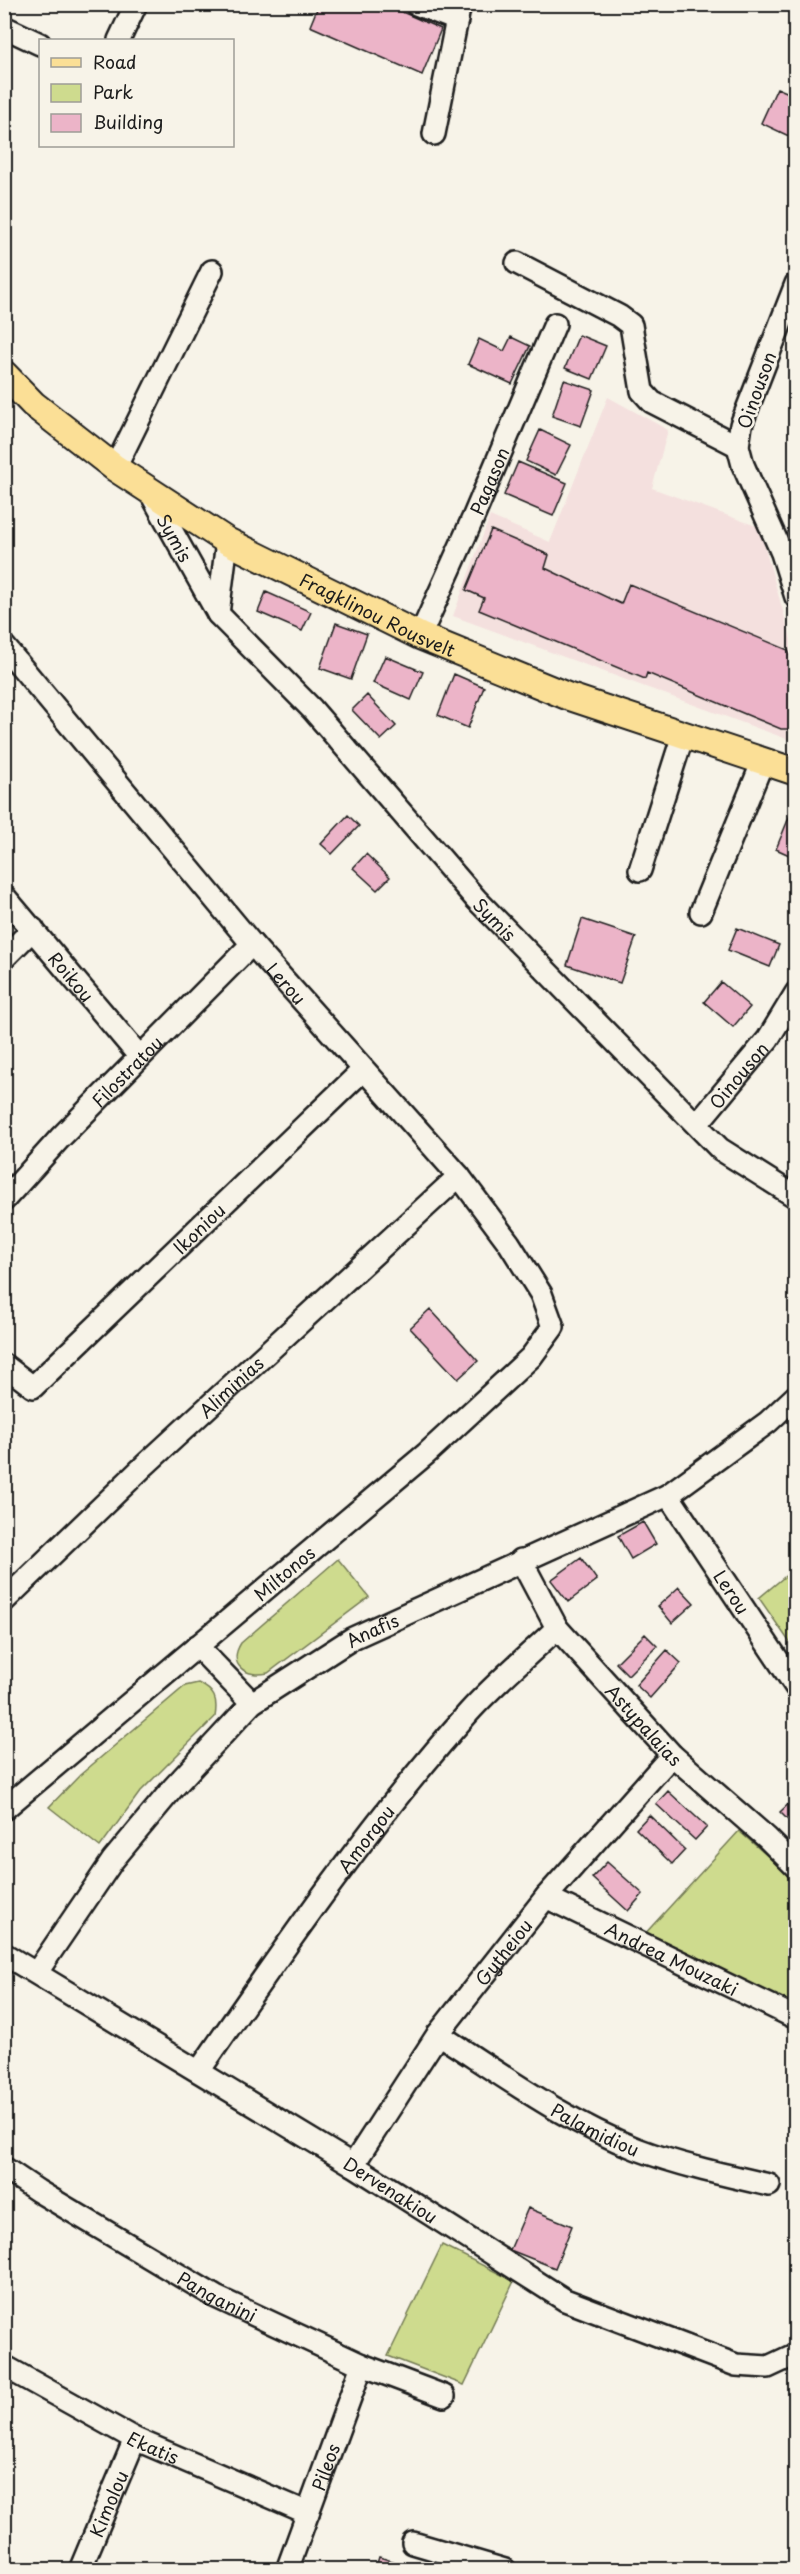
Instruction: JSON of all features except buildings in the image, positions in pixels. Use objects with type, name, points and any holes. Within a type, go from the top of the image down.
[{"type":"main road","name":"Fragklinou Rousvelt","points":[[4,374],[33,404],[115,468],[227,541],[420,636],[567,696],[795,772]]},
{"type":"street","points":[[119,39],[136,4]]},
{"type":"street","points":[[416,4],[458,12],[434,134]]},
{"type":"street","points":[[4,27],[39,44]]},
{"type":"street","points":[[517,263],[619,316],[631,325],[642,391],[652,402],[738,446]]},
{"type":"street","points":[[115,468],[212,271]]},
{"type":"street","name":"Oinouson","points":[[795,284],[741,425],[738,446],[742,465],[782,553],[795,597]]},
{"type":"street","name":"Pagason","points":[[420,636],[555,324]]},
{"type":"street","name":"Symis","points":[[150,492],[218,614],[312,709],[476,899],[720,1149],[795,1197]]},
{"type":"street","name":"Symis","points":[[218,614],[227,541]]},
{"type":"street","name":"Lerou","points":[[4,646],[252,944],[459,1176],[510,1243],[540,1294],[553,1327]]},
{"type":"street","points":[[639,870],[683,735]]},
{"type":"street","points":[[701,912],[763,761]]},
{"type":"street","name":"Roikou","points":[[4,896],[140,1057]]},
{"type":"street","points":[[4,958],[33,929]]},
{"type":"street","name":"Filostratou","points":[[4,1200],[60,1138],[252,944]]},
{"type":"street","name":"Oinouson","points":[[697,1124],[768,1039],[792,1006]]},
{"type":"street","name":"Ikoniou","points":[[4,1365],[33,1387],[363,1070]]},
{"type":"street","name":"Aliminias","points":[[4,1601],[145,1465],[459,1176]]},
{"type":"street","name":"Miltonos","points":[[6,1804],[426,1454],[531,1357],[553,1327]]},
{"type":"street","name":"Anafis","points":[[37,1972],[113,1860],[172,1788],[252,1703],[353,1638],[668,1495],[768,1422],[795,1396]]},
{"type":"street","name":"Lerou","points":[[668,1495],[795,1687]]},
{"type":"street","name":"Astypalaias","points":[[521,1560],[557,1628],[672,1755],[767,1838],[795,1867]]},
{"type":"street","name":"Amorgou","points":[[199,2071],[302,1921],[359,1846],[470,1711],[557,1628]]},
{"type":"street","points":[[198,1646],[252,1703]]},
{"type":"street","name":"Gytheiou","points":[[354,2165],[438,2034],[546,1897],[672,1755]]},
{"type":"street","name":"Andrea Mouzaki","points":[[546,1897],[795,2018]]},
{"type":"street","name":"Dervenakiou","points":[[4,1954],[354,2165],[565,2300],[736,2366],[768,2367],[795,2354]]},
{"type":"street","name":"Palamidiou","points":[[438,2034],[560,2112],[636,2149],[713,2172],[769,2185]]},
{"type":"street","name":"Panganini","points":[[4,2168],[48,2197],[216,2297],[362,2365],[444,2396]]},
{"type":"street","name":"Pileos","points":[[287,2570],[362,2365]]},
{"type":"street","name":"Ekatis","points":[[4,2366],[135,2439],[309,2513]]},
{"type":"street","name":"Kimolou","points":[[80,2570],[135,2439]]},
{"type":"street","points":[[413,2544],[506,2570]]},
{"type":"shaded area","points":[[608,397],[668,430],[652,488],[759,527],[795,653],[795,742],[453,616],[490,516],[550,542]]},
{"type":"green space","points":[[338,1559],[369,1597],[268,1673],[253,1674],[241,1668],[236,1658],[241,1643]]},
{"type":"green space","points":[[795,1568],[795,1650],[759,1598]]},
{"type":"green space","points":[[198,1683],[214,1696],[215,1717],[140,1792],[100,1847],[49,1807],[80,1775],[185,1686]]},
{"type":"green space","points":[[739,1831],[795,1880],[795,2005],[642,1937]]},
{"type":"green space","points":[[442,2245],[514,2281],[464,2385],[388,2356]]}]
